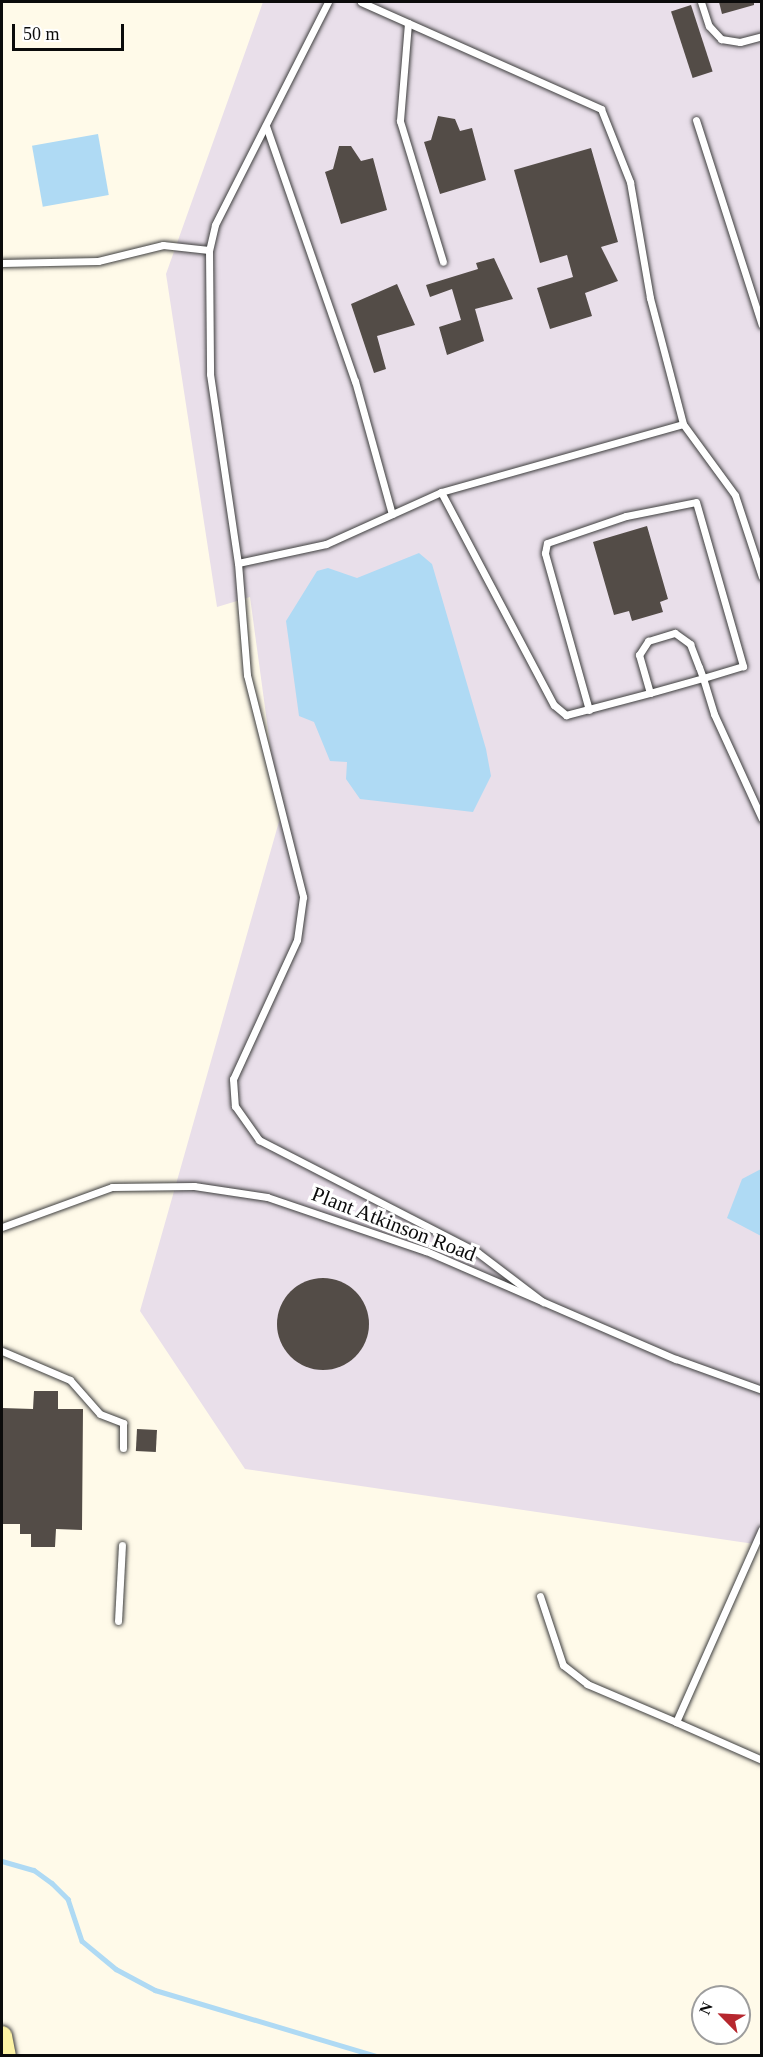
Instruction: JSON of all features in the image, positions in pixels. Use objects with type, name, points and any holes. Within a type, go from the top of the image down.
[{"type":"street","points":[[2,2036],[6,2055]]},
{"type":"lane","points":[[328,2],[215,225],[209,250],[210,374],[238,563],[247,675],[303,897],[297,940],[233,1079],[235,1106],[259,1140],[477,1252],[543,1302]]},
{"type":"lane","points":[[361,2],[601,109],[630,182],[650,298],[683,424],[735,495],[762,577]]},
{"type":"lane","points":[[701,2],[721,39],[740,42],[762,36]]},
{"type":"lane","points":[[408,23],[400,121],[443,262]]},
{"type":"lane","points":[[696,120],[762,325]]},
{"type":"lane","points":[[266,126],[355,381],[392,514]]},
{"type":"lane","points":[[2,263],[98,261],[163,244],[209,250]]},
{"type":"lane","points":[[238,563],[326,544],[441,492],[683,424]]},
{"type":"lane","points":[[441,492],[554,705],[567,715],[589,710],[743,666],[696,502],[626,516],[547,543],[545,553],[589,710]]},
{"type":"lane","points":[[650,693],[639,655],[648,641],[675,633],[690,644],[762,819]]},
{"type":"lane","name":"Plant Atkinson Road","points":[[2,1227],[112,1187],[232,1190],[298,1205],[762,1390]]},
{"type":"lane","points":[[2,1351],[70,1380],[100,1414],[123,1423],[123,1448]]},
{"type":"lane","points":[[676,1722],[762,1529]]},
{"type":"lane","points":[[118,1621],[122,1545]]},
{"type":"lane","points":[[540,1596],[563,1665],[587,1684],[762,1760]]},
{"type":"shaded area","points":[[263,2],[761,2],[761,1545],[245,1469],[140,1311],[280,818],[250,597],[217,607],[166,274]]},
{"type":"water","points":[[98,134],[109,195],[43,207],[32,146]]},
{"type":"water","points":[[419,553],[432,564],[486,749],[491,776],[473,812],[360,799],[346,779],[347,762],[330,761],[314,722],[299,716],[286,621],[317,571],[328,568],[357,578]]},
{"type":"water","points":[[761,1169],[761,1236],[727,1218],[742,1179]]},
{"type":"building","points":[[719,2],[754,2],[754,5],[722,14]]},
{"type":"building","points":[[691,5],[713,72],[693,78],[671,11]]},
{"type":"building","points":[[438,116],[455,119],[460,131],[472,128],[486,180],[440,194],[424,142],[431,140]]},
{"type":"building","points":[[339,146],[351,146],[361,161],[373,158],[387,210],[341,224],[325,172],[333,169]]},
{"type":"building","points":[[591,148],[618,242],[601,247],[618,281],[585,293],[592,316],[550,329],[537,288],[573,277],[567,255],[540,263],[514,170]]},
{"type":"building","points":[[494,258],[513,299],[475,309],[484,341],[447,355],[439,327],[461,320],[452,289],[430,297],[426,285],[478,269],[476,263]]},
{"type":"building","points":[[397,284],[415,325],[377,336],[386,369],[374,373],[351,304]]},
{"type":"building","points":[[647,526],[668,599],[660,602],[663,612],[632,621],[629,611],[614,615],[593,542]]},
{"type":"building","points":[[323,1278],[341,1281],[356,1291],[366,1306],[369,1324],[366,1342],[356,1357],[341,1367],[323,1370],[305,1367],[290,1357],[280,1342],[277,1324],[280,1306],[290,1291],[305,1281]]},
{"type":"building","points":[[34,1391],[58,1391],[58,1409],[83,1409],[82,1530],[56,1529],[55,1547],[31,1547],[31,1534],[20,1534],[20,1524],[2,1524],[2,1408],[33,1409]]},
{"type":"building","points":[[137,1429],[157,1430],[156,1452],[136,1451]]},
{"type":"waterway","points":[[2,1861],[34,1870],[52,1883],[68,1899],[82,1941],[116,1969],[155,1990],[376,2056]]}]
